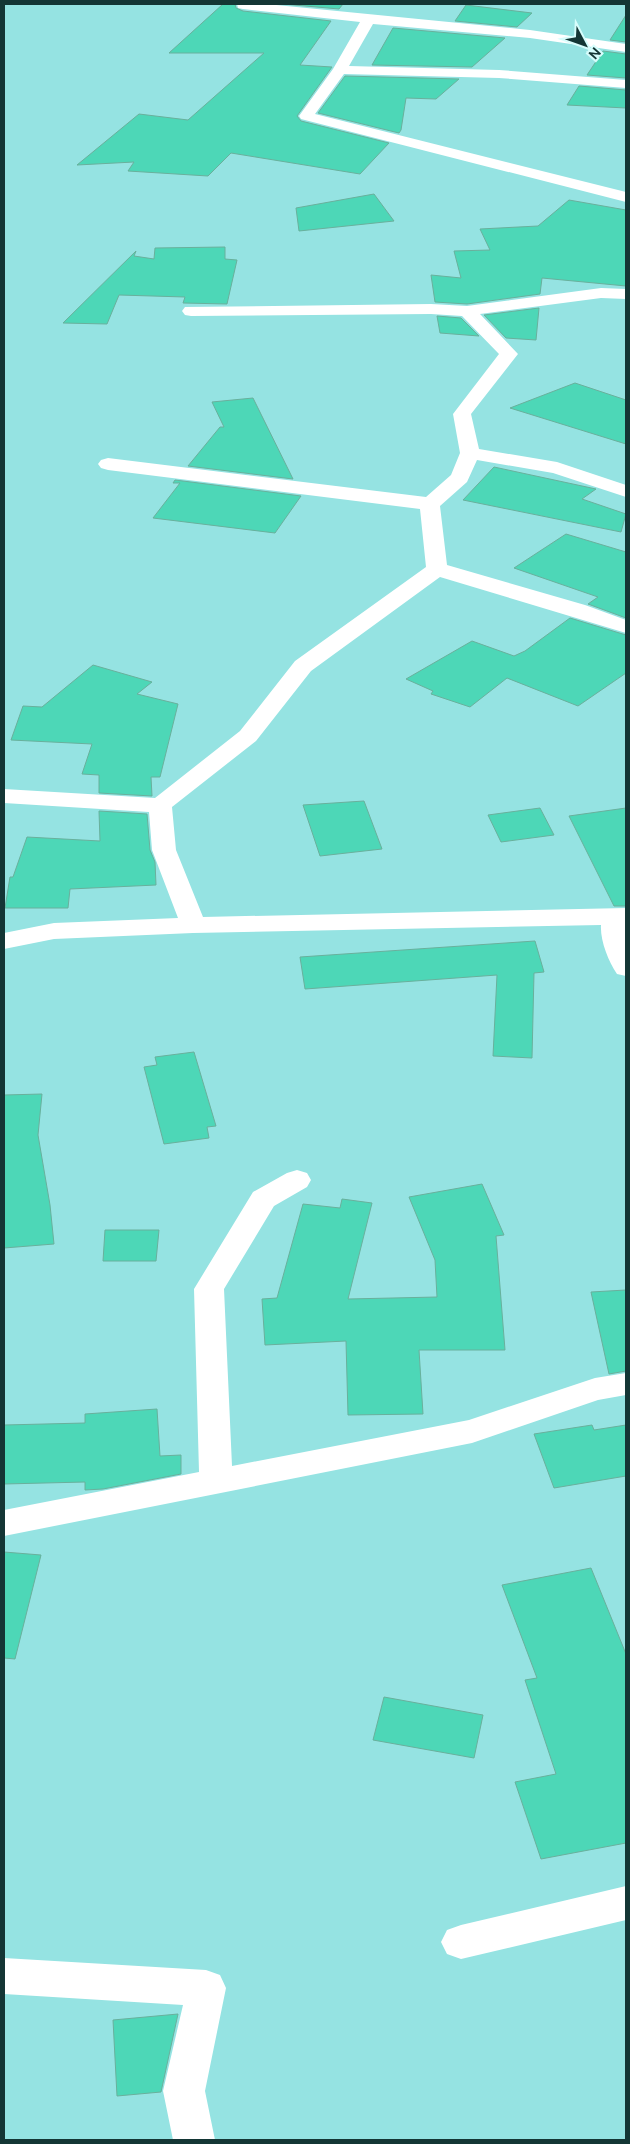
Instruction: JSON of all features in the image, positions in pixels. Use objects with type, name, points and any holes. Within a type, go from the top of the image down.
[{"type":"street","points":[[243,5],[369,19],[498,29],[558,36],[626,48]]},
{"type":"street","points":[[369,19],[340,70],[306,116],[626,196]]},
{"type":"street","points":[[340,70],[499,74],[626,84]]},
{"type":"street","points":[[191,312],[431,309],[467,311],[602,293],[626,294]]},
{"type":"street","points":[[108,464],[430,504],[460,478],[470,453],[462,414],[509,354],[467,311]]},
{"type":"street","points":[[470,453],[557,468],[626,491]]},
{"type":"street","points":[[430,504],[437,570]]},
{"type":"street","points":[[437,570],[577,610],[626,627]]},
{"type":"street","points":[[4,796],[160,805],[248,736],[303,666],[437,570]]},
{"type":"street","points":[[160,805],[164,850],[193,925]]},
{"type":"street","points":[[4,940],[54,931],[193,925],[620,916],[613,933],[626,968]]},
{"type":"street","points":[[216,1481],[209,1289],[263,1198],[297,1180]]},
{"type":"street","points":[[4,1523],[472,1431],[595,1389],[626,1384]]},
{"type":"street","points":[[461,1942],[626,1903]]},
{"type":"street","points":[[4,1976],[206,1988],[184,2091],[194,2140]]},
{"type":"building","points":[[223,4],[235,4],[236,8],[243,11],[331,21],[300,65],[332,67],[297,116],[301,121],[389,143],[360,174],[231,153],[208,176],[128,171],[134,162],[77,165],[139,114],[188,120],[264,53],[169,53]]},
{"type":"building","points":[[283,4],[343,4],[339,9]]},
{"type":"building","points":[[466,5],[532,13],[517,27],[455,21]]},
{"type":"building","points":[[626,15],[626,42],[610,40]]},
{"type":"building","points":[[393,28],[505,38],[472,67],[372,65]]},
{"type":"building","points":[[603,51],[626,54],[626,78],[587,75]]},
{"type":"building","points":[[345,76],[459,79],[436,99],[406,98],[399,133],[318,113]]},
{"type":"building","points":[[579,86],[626,90],[626,108],[567,105]]},
{"type":"building","points":[[374,194],[394,221],[299,231],[296,208]]},
{"type":"building","points":[[569,200],[626,210],[626,286],[542,278],[540,294],[467,304],[435,302],[431,275],[461,278],[454,251],[490,250],[480,229],[538,226]]},
{"type":"building","points":[[225,247],[225,259],[237,260],[227,304],[183,303],[185,297],[119,295],[107,324],[63,323],[136,251],[134,256],[154,259],[155,248]]},
{"type":"building","points":[[539,308],[536,340],[506,338],[484,315]]},
{"type":"building","points":[[437,316],[461,318],[479,336],[440,333]]},
{"type":"building","points":[[575,383],[626,400],[626,444],[510,408]]},
{"type":"building","points":[[253,398],[293,479],[188,466],[220,427],[224,427],[212,402]]},
{"type":"building","points":[[494,467],[596,489],[582,499],[626,514],[621,532],[463,500]]},
{"type":"building","points":[[175,480],[301,496],[275,533],[153,518],[180,483],[173,483]]},
{"type":"building","points":[[566,534],[626,552],[626,618],[588,604],[598,597],[514,568]]},
{"type":"building","points":[[570,618],[626,635],[626,673],[578,706],[507,678],[470,707],[431,694],[433,691],[406,679],[472,641],[514,656],[525,651]]},
{"type":"building","points":[[93,665],[152,682],[137,694],[178,704],[160,777],[151,777],[152,796],[99,793],[99,775],[82,774],[92,744],[11,740],[23,706],[42,707]]},
{"type":"building","points":[[364,801],[382,849],[320,856],[303,805]]},
{"type":"building","points":[[540,808],[554,835],[501,842],[488,815]]},
{"type":"building","points":[[626,808],[626,906],[614,906],[569,816]]},
{"type":"building","points":[[99,811],[147,814],[150,850],[155,862],[156,885],[70,889],[68,908],[5,908],[10,877],[13,877],[27,837],[100,841]]},
{"type":"building","points":[[535,941],[544,972],[534,973],[532,1058],[493,1056],[497,975],[305,989],[300,957]]},
{"type":"building","points":[[194,1052],[216,1126],[207,1127],[209,1138],[164,1144],[144,1067],[157,1065],[155,1057]]},
{"type":"building","points":[[42,1094],[38,1135],[50,1205],[54,1244],[4,1248],[4,1095]]},
{"type":"building","points":[[482,1184],[504,1235],[496,1236],[505,1350],[419,1350],[423,1414],[348,1415],[346,1341],[265,1345],[262,1299],[277,1298],[303,1204],[340,1208],[342,1199],[372,1203],[348,1299],[437,1297],[435,1260],[409,1197]]},
{"type":"building","points":[[105,1230],[159,1230],[156,1261],[103,1261]]},
{"type":"building","points":[[626,1290],[626,1371],[609,1374],[591,1292]]},
{"type":"building","points":[[157,1409],[160,1456],[181,1455],[181,1474],[103,1489],[85,1490],[85,1482],[4,1484],[4,1425],[85,1423],[85,1414]]},
{"type":"building","points":[[592,1425],[594,1430],[626,1425],[626,1476],[554,1488],[534,1434]]},
{"type":"building","points":[[4,1552],[41,1555],[15,1659],[4,1658]]},
{"type":"building","points":[[591,1568],[626,1654],[626,1843],[541,1859],[515,1782],[556,1774],[525,1680],[537,1678],[502,1585]]},
{"type":"building","points":[[384,1697],[483,1715],[474,1758],[373,1740]]},
{"type":"building","points":[[178,2014],[161,2092],[117,2096],[113,2020]]}]
